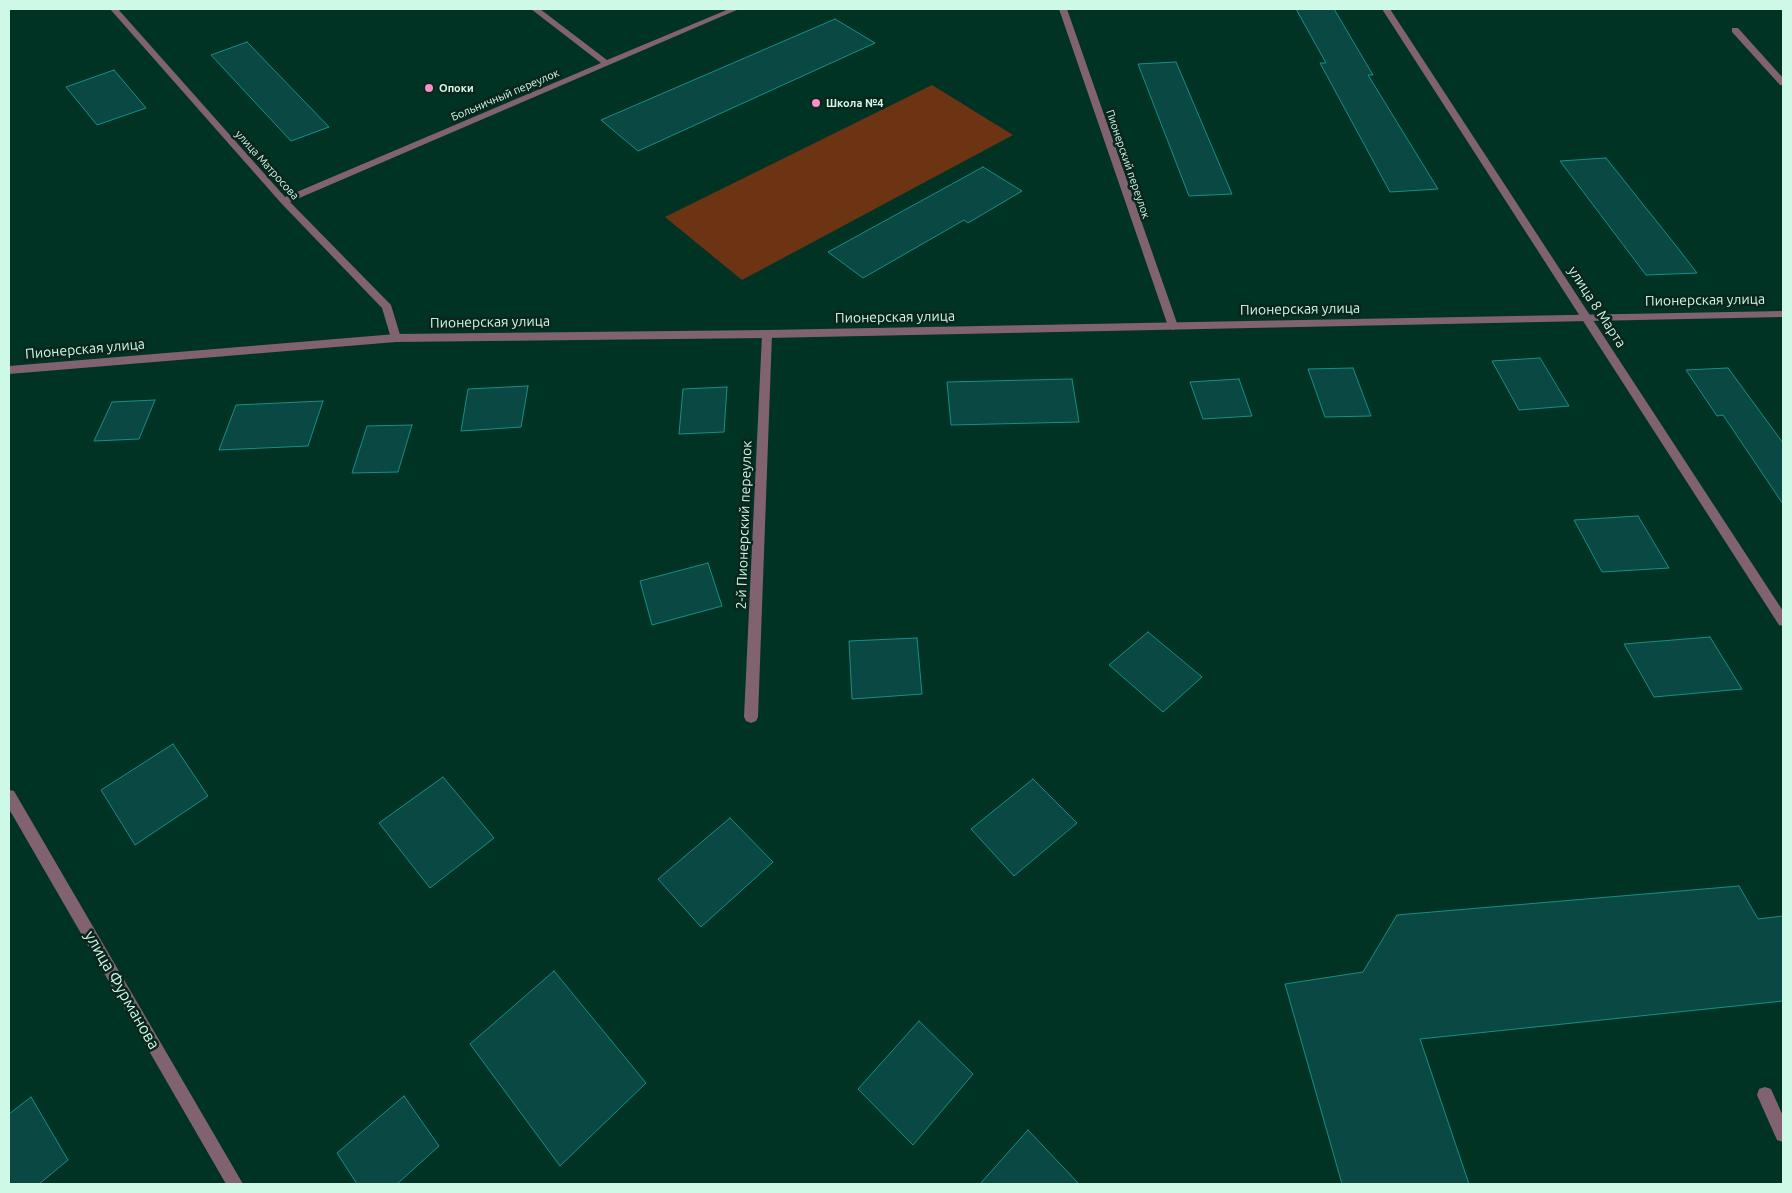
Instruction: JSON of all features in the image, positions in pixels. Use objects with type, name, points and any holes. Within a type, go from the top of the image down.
[{"type":"street","name":"улица Матросова","points":[[114,9],[284,202],[387,307],[396,338]]},
{"type":"street","points":[[535,9],[607,64]]},
{"type":"street","name":"Больничный переулок","points":[[284,202],[735,9]]},
{"type":"street","name":"Пионерский переулок","points":[[1063,9],[1173,326]]},
{"type":"street","name":"улица 8 Марта","points":[[1386,9],[1588,317],[1783,621]]},
{"type":"street","points":[[1736,30],[1783,84]]},
{"type":"street","name":"Пионерская улица","points":[[9,370],[396,338],[767,334],[1783,314]]},
{"type":"street","name":"2-й Пионерский переулок","points":[[751,717],[767,334]]},
{"type":"street","name":"улица Фурманова","points":[[9,796],[235,1184]]},
{"type":"street","points":[[1764,1096],[1783,1134]]},
{"type":"shaded area","points":[[932,85],[1013,135],[742,280],[665,217]]},
{"type":"building","points":[[1296,9],[1334,9],[1373,75],[1368,75],[1438,189],[1390,192],[1320,63],[1326,63]]},
{"type":"building","points":[[835,19],[875,43],[638,151],[601,120]]},
{"type":"building","points":[[247,42],[329,127],[291,141],[211,55]]},
{"type":"building","points":[[1176,62],[1232,194],[1189,196],[1138,64]]},
{"type":"building","points":[[114,70],[146,108],[97,125],[66,87]]},
{"type":"building","points":[[1606,158],[1697,273],[1646,275],[1560,161]]},
{"type":"building","points":[[983,167],[1022,191],[968,223],[964,220],[863,278],[828,252]]},
{"type":"building","points":[[1540,358],[1569,406],[1519,410],[1492,361]]},
{"type":"building","points":[[1353,368],[1371,416],[1325,417],[1308,369]]},
{"type":"building","points":[[1728,368],[1783,443],[1783,504],[1723,415],[1717,416],[1686,370]]},
{"type":"building","points":[[1072,379],[1079,422],[951,425],[947,382]]},
{"type":"building","points":[[1239,379],[1252,416],[1203,419],[1190,382]]},
{"type":"building","points":[[528,386],[521,427],[461,431],[468,389]]},
{"type":"building","points":[[727,387],[724,432],[679,434],[683,389]]},
{"type":"building","points":[[155,400],[139,439],[94,441],[112,402]]},
{"type":"building","points":[[323,401],[308,446],[219,450],[236,405]]},
{"type":"building","points":[[412,425],[398,472],[352,473],[367,426]]},
{"type":"building","points":[[1638,516],[1669,568],[1602,572],[1574,520]]},
{"type":"building","points":[[708,563],[722,606],[652,625],[640,581]]},
{"type":"building","points":[[1148,632],[1202,677],[1163,712],[1109,665]]},
{"type":"building","points":[[1710,637],[1742,689],[1654,697],[1624,644]]},
{"type":"building","points":[[917,638],[922,694],[852,699],[849,641]]},
{"type":"building","points":[[173,744],[208,796],[135,845],[101,790]]},
{"type":"building","points":[[443,777],[494,838],[430,888],[379,823]]},
{"type":"building","points":[[1033,779],[1077,823],[1014,876],[971,829]]},
{"type":"building","points":[[730,818],[773,862],[701,927],[658,879]]},
{"type":"building","points":[[1739,886],[1758,919],[1783,916],[1783,1001],[1420,1039],[1469,1184],[1342,1184],[1285,984],[1363,972],[1397,915]]},
{"type":"building","points":[[554,971],[646,1083],[560,1166],[470,1044]]},
{"type":"building","points":[[919,1021],[973,1074],[913,1145],[858,1089]]},
{"type":"building","points":[[404,1096],[439,1146],[397,1184],[357,1184],[337,1153]]},
{"type":"building","points":[[31,1097],[68,1160],[39,1184],[9,1184],[9,1114]]},
{"type":"building","points":[[1028,1130],[1079,1184],[980,1184]]},
{"type":"place","name":"Опоки","points":[[429,88]]},
{"type":"place","name":"Школа №4","points":[[816,103]]}]
